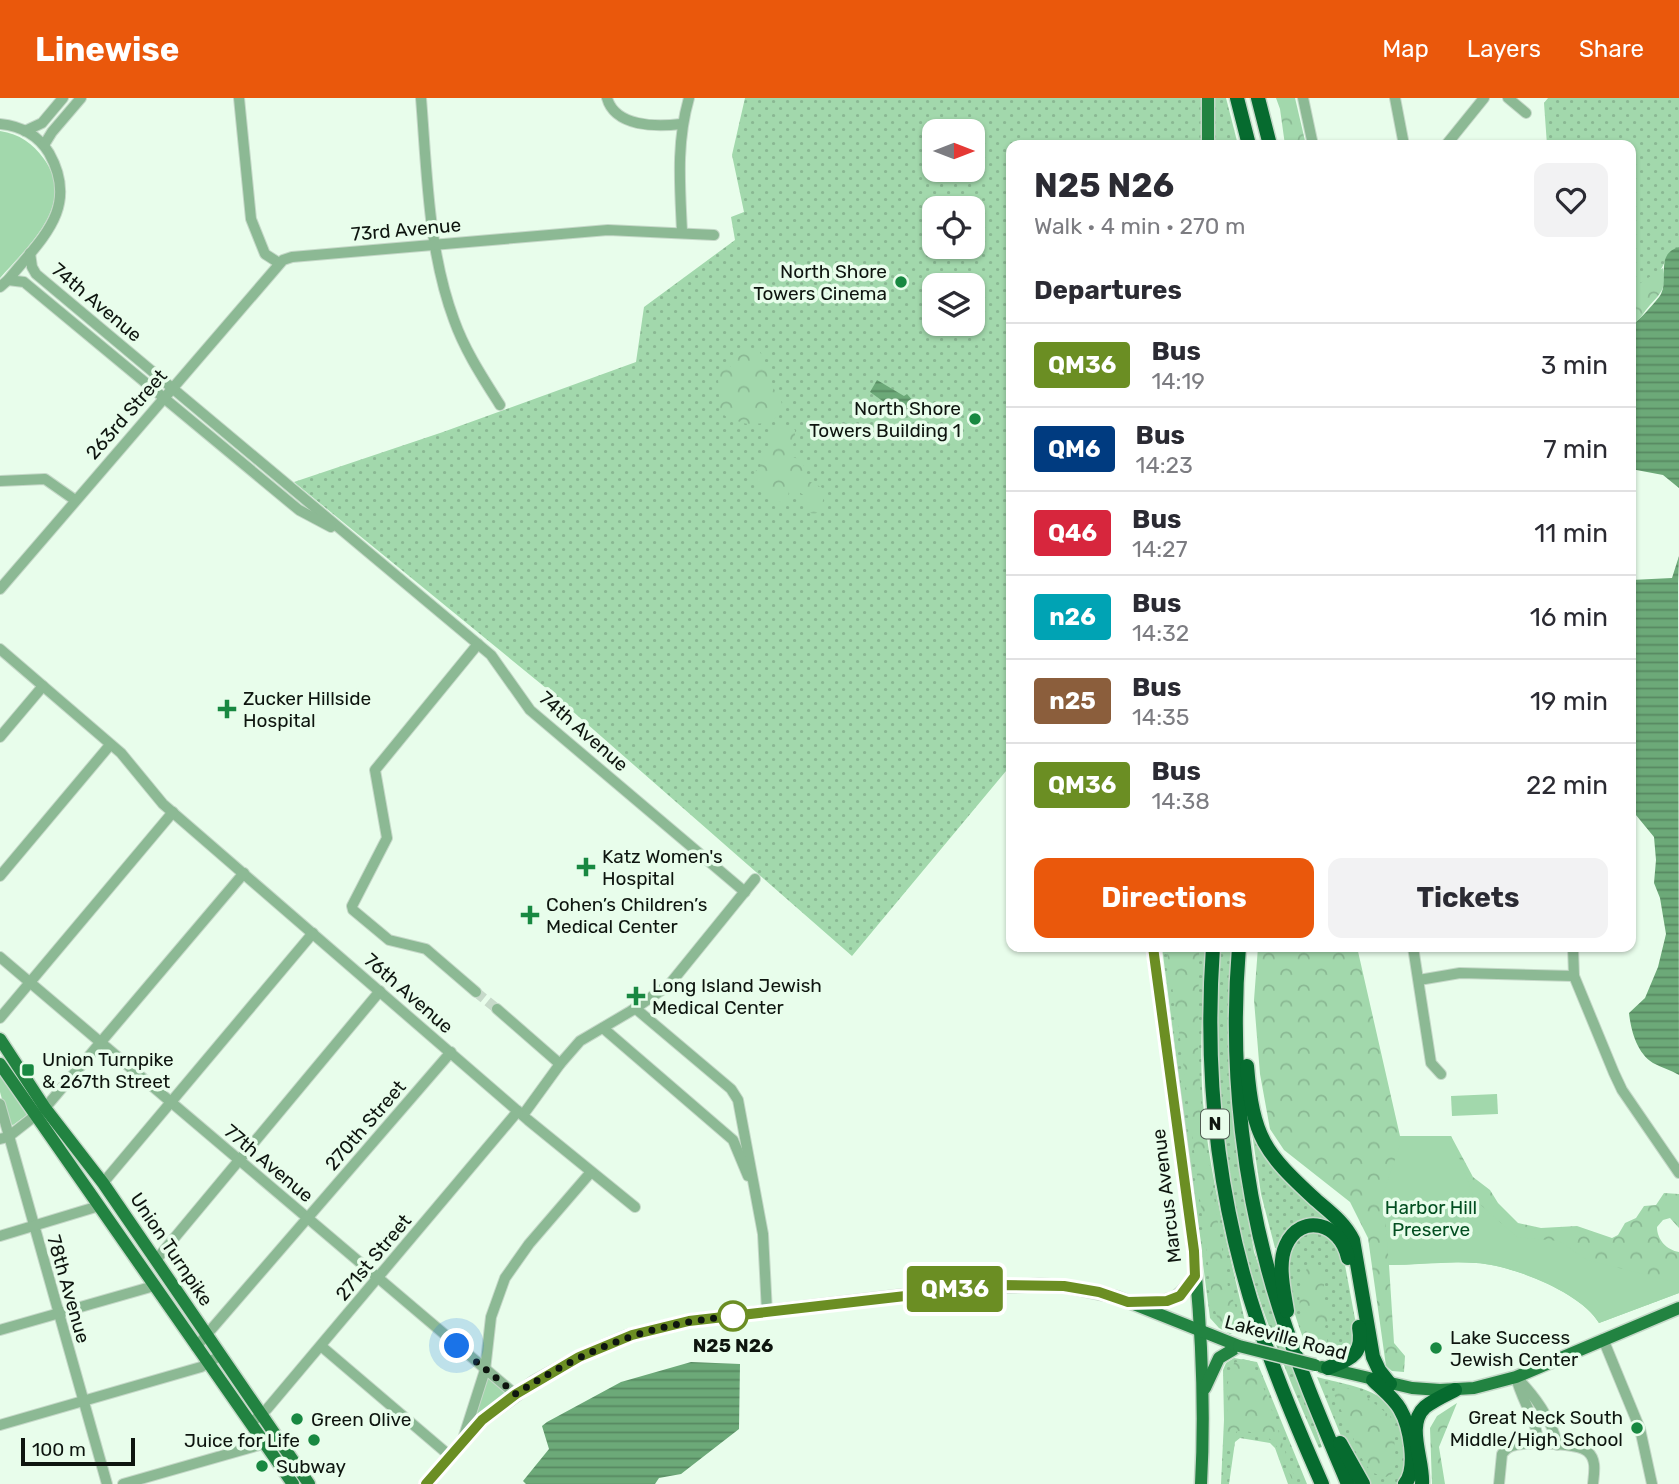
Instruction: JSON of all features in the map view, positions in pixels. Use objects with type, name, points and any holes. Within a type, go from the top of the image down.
[{"type":"highway","points":[[1237,98],[1248,140]]},
{"type":"highway","points":[[1258,98],[1269,140]]},
{"type":"highway","name":"N","points":[[1213,952],[1210,1022],[1212,1087],[1220,1162],[1230,1217],[1258,1325],[1320,1484]]},
{"type":"highway","points":[[1239,952],[1249,1091],[1259,1133],[1276,1161],[1340,1222],[1350,1235],[1373,1357],[1390,1384]]},
{"type":"highway","name":"N","points":[[1239,952],[1237,1049],[1245,1156],[1264,1255],[1292,1347],[1315,1369],[1348,1484]]},
{"type":"highway","points":[[1292,1347],[1283,1282],[1283,1253],[1289,1239],[1298,1230],[1309,1226],[1327,1228],[1336,1233],[1346,1248],[1361,1341],[1354,1355],[1315,1369],[1326,1409],[1363,1484]]},
{"type":"highway","points":[[1373,1380],[1395,1402],[1403,1415],[1413,1467],[1405,1484]]},
{"type":"highway","points":[[1422,1484],[1417,1419],[1426,1406],[1455,1390]]},
{"type":"main road","points":[[1208,98],[1208,140]]},
{"type":"main road","name":"Marcus Avenue","points":[[1154,952],[1189,1207],[1203,1393],[1201,1484]]},
{"type":"main road","name":"Union Turnpike","points":[[0,1039],[99,1206],[293,1484]]},
{"type":"main road","name":"Union Turnpike","points":[[0,1064],[103,1182],[309,1484]]},
{"type":"main road","points":[[1128,1302],[1174,1300],[1183,1293],[1195,1276]]},
{"type":"main road","name":"Lakeville Road","points":[[426,1484],[482,1420],[516,1394],[579,1357],[628,1336],[689,1321],[1001,1285],[1064,1286],[1099,1292],[1238,1346],[1315,1369],[1390,1384],[1455,1390],[1485,1386],[1516,1377],[1679,1308]]},
{"type":"main road","points":[[1203,1393],[1219,1358],[1238,1346]]},
{"type":"street","points":[[25,131],[42,123],[63,98]]},
{"type":"street","points":[[44,145],[81,98]]},
{"type":"street","points":[[239,98],[251,219],[265,254],[278,263]]},
{"type":"street","points":[[421,98],[434,245],[454,320],[475,367],[500,405]]},
{"type":"street","points":[[607,98],[616,116],[627,120],[681,124]]},
{"type":"street","points":[[682,232],[678,157],[681,124],[689,98]]},
{"type":"street","points":[[1303,98],[1312,140]]},
{"type":"street","points":[[1395,98],[1403,140]]},
{"type":"street","points":[[1450,140],[1484,98]]},
{"type":"street","points":[[1508,98],[1526,113]]},
{"type":"street","points":[[0,124],[25,131],[44,145],[58,172],[60,196],[50,229],[4,283]]},
{"type":"street","name":"73rd Avenue","points":[[278,263],[292,257],[608,230],[714,235]]},
{"type":"street","name":"74th Avenue","points":[[30,253],[36,274],[491,655],[530,710],[745,892]]},
{"type":"street","name":"263rd Street","points":[[0,589],[278,263]]},
{"type":"street","name":"74th Avenue","points":[[4,283],[24,282],[299,510],[344,533]]},
{"type":"street","points":[[0,481],[46,479],[75,500]]},
{"type":"street","points":[[477,992],[426,949],[389,940],[353,910],[352,906],[387,838],[375,770],[478,644]]},
{"type":"street","points":[[0,649],[110,745],[0,876]]},
{"type":"street","points":[[0,737],[43,686]]},
{"type":"street","name":"76th Avenue","points":[[110,745],[121,754],[163,804],[635,1208]]},
{"type":"street","points":[[0,1018],[173,812]]},
{"type":"street","points":[[4,1138],[41,1112],[244,873]]},
{"type":"street","name":"271st Street","points":[[251,1423],[262,1415],[580,1041],[669,985],[755,879]]},
{"type":"street","points":[[103,1182],[313,933]]},
{"type":"street","points":[[1414,952],[1431,1063],[1441,1074]]},
{"type":"street","points":[[1573,952],[1574,976],[1622,1090],[1679,1173]]},
{"type":"street","name":"77th Avenue","points":[[0,957],[516,1394]]},
{"type":"street","points":[[1419,980],[1460,972],[1574,976]]},
{"type":"street","points":[[156,1260],[380,991]]},
{"type":"street","points":[[635,1008],[735,1094],[763,1234],[767,1312]]},
{"type":"street","points":[[497,1010],[560,1064]]},
{"type":"street","points":[[603,1028],[733,1140],[756,1196]]},
{"type":"street","name":"270th Street","points":[[196,1347],[451,1052]]},
{"type":"street","name":"78th Avenue","points":[[0,1104],[4,1138],[33,1227],[107,1484]]},
{"type":"street","points":[[462,1442],[485,1370],[491,1317],[505,1278],[528,1244],[590,1171]]},
{"type":"street","points":[[0,1236],[99,1206]]},
{"type":"street","points":[[0,1330],[154,1286]]},
{"type":"street","points":[[1603,1339],[1640,1429],[1652,1484]]},
{"type":"street","points":[[321,1346],[450,1455]]},
{"type":"street","points":[[0,1425],[208,1364],[221,1355]]},
{"type":"street","points":[[1516,1377],[1520,1397],[1537,1429],[1538,1444]]},
{"type":"street","points":[[1516,1377],[1532,1392],[1557,1445]]},
{"type":"street","points":[[123,1484],[265,1443],[275,1434]]},
{"type":"street","points":[[1499,1484],[1500,1464],[1505,1451],[1516,1445],[1538,1444],[1581,1447],[1588,1452],[1594,1463],[1593,1484]]},
{"type":"green space","points":[[745,98],[1208,98],[1208,140],[1006,140],[1006,771],[852,956],[546,688],[294,482],[443,432],[636,362],[644,307],[735,240],[731,217],[744,212],[732,155]]},
{"type":"green space","points":[[1214,98],[1226,98],[1237,140],[1215,140]]},
{"type":"green space","points":[[1276,98],[1295,98],[1305,140],[1284,140]]},
{"type":"green space","points":[[1548,98],[1679,98],[1679,247],[1670,252],[1636,317],[1636,140],[1547,140],[1544,103]]},
{"type":"green space","points":[[0,131],[20,137],[39,153],[53,176],[55,192],[45,223],[0,278]]},
{"type":"green space","points":[[1663,268],[1664,285],[1660,293],[1636,322],[1636,281],[1639,284]]},
{"type":"green space","points":[[749,348],[759,350],[769,370],[773,388],[780,396],[783,409],[777,417],[764,423],[732,421],[720,412],[720,372],[730,367]]},
{"type":"green space","points":[[779,424],[791,426],[795,430],[795,441],[790,451],[793,457],[803,461],[806,478],[824,489],[822,510],[818,513],[805,510],[805,496],[790,486],[787,501],[781,502],[769,496],[755,480],[755,471],[760,469],[761,461],[774,447],[770,433],[772,427]]},
{"type":"green space","points":[[1163,952],[1205,952],[1201,1044],[1206,1132],[1248,1335],[1236,1332],[1230,1334],[1219,1328],[1210,1318]]},
{"type":"green space","points":[[1167,952],[1199,952],[1198,1047],[1202,1120],[1228,1287],[1241,1333],[1218,1320],[1213,1304]]},
{"type":"green space","points":[[1221,952],[1233,952],[1230,1055],[1237,1152],[1254,1252],[1322,1447],[1319,1448],[1288,1377],[1261,1304],[1237,1218],[1219,1082],[1218,992]]},
{"type":"green space","points":[[1258,952],[1358,952],[1400,1136],[1451,1136],[1473,1177],[1490,1190],[1498,1203],[1518,1223],[1541,1228],[1577,1226],[1612,1238],[1618,1235],[1625,1223],[1636,1218],[1644,1206],[1656,1205],[1664,1193],[1679,1194],[1679,1228],[1670,1218],[1663,1220],[1657,1227],[1664,1244],[1679,1252],[1679,1293],[1599,1323],[1590,1312],[1562,1291],[1508,1269],[1465,1262],[1389,1265],[1394,1343],[1405,1356],[1404,1372],[1392,1371],[1386,1366],[1368,1238],[1350,1202],[1284,1150],[1270,1129],[1260,1074],[1254,1000]]},
{"type":"green space","points":[[0,1074],[28,1114],[13,1125],[9,1124],[0,1092]]},
{"type":"green space","points":[[1497,1094],[1498,1114],[1452,1116],[1451,1096]]},
{"type":"green space","points":[[1251,1126],[1341,1225],[1314,1221],[1280,1248],[1275,1248],[1261,1194]]},
{"type":"green space","name":"Harbor Hill Preserve","points":[[1400,1136],[1451,1136],[1475,1200],[1517,1237],[1559,1241],[1587,1260],[1679,1283],[1679,1293],[1599,1323],[1577,1301],[1561,1291],[1507,1269],[1465,1263],[1389,1265],[1383,1194],[1400,1145]]},
{"type":"green space","points":[[1318,1229],[1342,1249],[1358,1335],[1357,1346],[1338,1355],[1308,1350],[1290,1295],[1287,1264],[1289,1250],[1296,1237]]},
{"type":"green space","points":[[1308,1267],[1318,1268],[1324,1274],[1324,1302],[1330,1309],[1330,1318],[1325,1326],[1328,1345],[1325,1355],[1309,1350],[1302,1319],[1300,1287]]},
{"type":"green space","points":[[1234,1358],[1257,1362],[1307,1484],[1288,1484],[1275,1448],[1270,1443],[1240,1438],[1235,1442],[1229,1484],[1221,1484],[1223,1370],[1226,1363]]},
{"type":"green space","points":[[1243,1359],[1254,1362],[1298,1484],[1294,1484],[1276,1445],[1262,1434],[1237,1431],[1229,1444],[1226,1443],[1228,1382],[1234,1363]]},
{"type":"green space","points":[[485,1370],[515,1394],[462,1442]]},
{"type":"green space","points":[[1317,1377],[1360,1388],[1383,1399],[1392,1408],[1399,1421],[1408,1457],[1408,1466],[1399,1484],[1371,1484],[1366,1480],[1343,1441]]},
{"type":"green space","points":[[1335,1387],[1359,1391],[1390,1416],[1396,1463],[1393,1473],[1386,1477],[1373,1473],[1364,1463],[1334,1394]]},
{"type":"green space","points":[[1457,1403],[1439,1447],[1445,1484],[1432,1484],[1430,1428],[1437,1416]]},
{"type":"shaded area","points":[[1679,247],[1679,488],[1663,475],[1636,470],[1636,322],[1661,294],[1665,261],[1672,250]]},
{"type":"shaded area","points":[[877,380],[904,396],[907,394],[914,402],[905,417],[870,392]]},
{"type":"shaded area","points":[[1679,556],[1679,1075],[1647,1059],[1633,1034],[1629,1013],[1645,998],[1658,967],[1666,934],[1660,898],[1654,883],[1654,837],[1636,815],[1636,580],[1672,578]]},
{"type":"shaded area","points":[[691,1362],[740,1364],[739,1429],[681,1474],[659,1478],[655,1484],[526,1484],[523,1481],[549,1449],[542,1426],[547,1422],[621,1382]]},
{"type":"tunnel","points":[[476,992],[497,1009]]},
{"type":"bus line","name":"QM36","points":[[426,1484],[482,1420],[534,1382],[598,1348],[628,1336],[670,1325],[1001,1285],[1064,1286],[1099,1292],[1128,1302],[1170,1301],[1177,1298],[1195,1276],[1194,1251],[1154,952]]},
{"type":"place","name":"North Shore Towers Cinema","points":[[901,282]]},
{"type":"place","name":"North Shore Towers Building 1","points":[[975,419]]},
{"type":"place","name":"Zucker Hillside Hospital","points":[[227,709]]},
{"type":"place","name":"Katz Women's Hospital","points":[[586,867]]},
{"type":"place","name":"Cohen’s Children’s Medical Center","points":[[530,915]]},
{"type":"place","name":"Long Island Jewish Medical Center","points":[[636,996]]},
{"type":"place","name":"Union Turnpike & 267th Street","points":[[28,1070]]},
{"type":"place","name":"N25 N26","points":[[733,1316]]},
{"type":"place","name":"Lake Success Jewish Center","points":[[1436,1348]]},
{"type":"place","name":"Green Olive","points":[[297,1419]]},
{"type":"place","name":"Great Neck South Middle/High School","points":[[1637,1428]]},
{"type":"place","name":"Juice for Life","points":[[314,1440]]},
{"type":"place","name":"Subway","points":[[262,1466]]},
{"type":"route","points":[[457,1346],[516,1394],[579,1357],[628,1336],[689,1321],[733,1316]]}]
